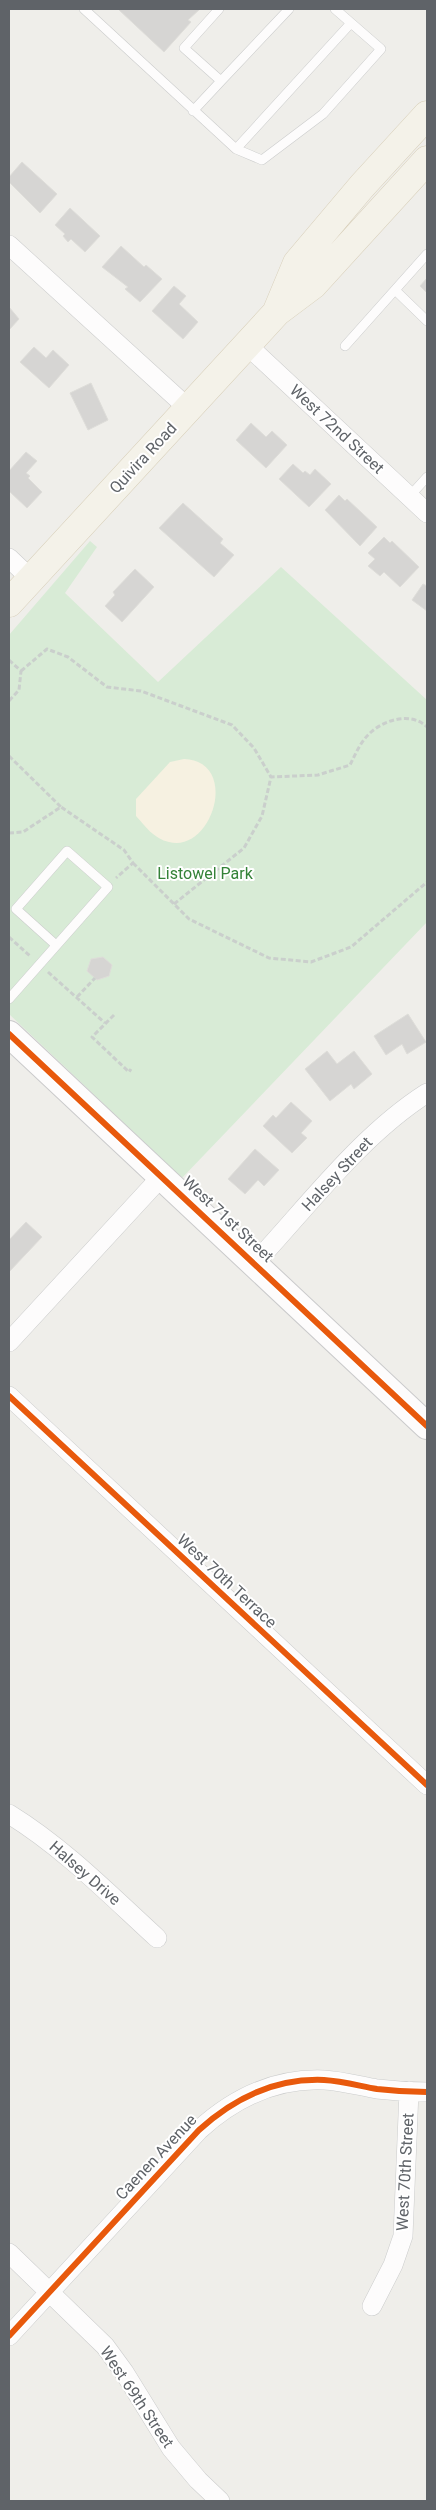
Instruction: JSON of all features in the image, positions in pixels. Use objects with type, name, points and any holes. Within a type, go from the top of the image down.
[{"type":"main road","name":"Quivira Road","points":[[277,312],[297,263],[362,186],[427,115]]},
{"type":"main road","name":"Quivira Road","points":[[9,603],[277,312],[313,285],[427,160]]},
{"type":"street","points":[[9,245],[189,409]]},
{"type":"street","name":"West 72nd Street","points":[[247,345],[427,514]]},
{"type":"street","points":[[9,558],[31,578]]},
{"type":"street","name":"West 71st Street","points":[[9,1034],[427,1426]]},
{"type":"street","name":"Halsey Street","points":[[255,1263],[363,1146],[384,1126],[427,1093]]},
{"type":"street","points":[[9,1342],[162,1176]]},
{"type":"street","name":"West 70th Terrace","points":[[9,1396],[427,1785]]},
{"type":"street","name":"Halsey Drive","points":[[9,1814],[35,1830],[71,1858],[157,1938]]},
{"type":"street","name":"Caenen Avenue","points":[[9,2336],[198,2130],[215,2115],[242,2098],[270,2086],[325,2080],[418,2092]]},
{"type":"street","name":"West 70th Street","points":[[372,2306],[392,2266],[403,2236],[418,2092]]},
{"type":"street","name":"West 69th Street","points":[[9,2253],[105,2346],[124,2372],[171,2448],[198,2480],[220,2501]]},
{"type":"lane","points":[[84,9],[236,149],[262,160],[323,114],[381,49],[336,9]]},
{"type":"lane","points":[[219,9],[184,48],[221,82]]},
{"type":"lane","points":[[193,111],[289,9]]},
{"type":"lane","points":[[236,149],[351,23]]},
{"type":"lane","points":[[345,346],[427,254]]},
{"type":"lane","points":[[394,290],[427,321]]},
{"type":"lane","points":[[409,497],[427,477]]},
{"type":"lane","points":[[9,998],[108,887],[67,851],[16,908],[56,945]]},
{"type":"path","points":[[9,701],[19,690],[21,670],[48,649],[68,657],[107,686],[141,691],[232,725],[254,748],[271,777],[262,816],[244,848],[174,904]]},
{"type":"path","points":[[9,660],[21,670]]},
{"type":"path","points":[[271,777],[318,775],[350,765],[366,736],[380,724],[406,717],[424,723],[427,727]]},
{"type":"path","points":[[9,756],[61,807],[124,850],[134,863],[189,919],[269,958],[311,962],[351,947],[427,882]]},
{"type":"path","points":[[9,833],[23,832],[61,807]]},
{"type":"path","points":[[108,887],[134,863]]},
{"type":"path","points":[[9,937],[106,1023]]},
{"type":"path","points":[[77,997],[95,978]]},
{"type":"path","points":[[114,1015],[92,1037],[129,1072],[131,1069]]},
{"type":"green space","name":"Listowel Park","points":[[90,541],[97,547],[65,593],[158,682],[281,567],[427,700],[427,922],[182,1178],[9,1014],[9,635]]},
{"type":"sand","points":[[184,759],[201,764],[211,774],[215,789],[214,805],[208,821],[198,834],[185,842],[169,842],[154,835],[136,816],[136,799],[170,762]]},
{"type":"building","points":[[118,9],[200,9],[188,20],[191,22],[164,52]]},
{"type":"building","points":[[22,162],[57,194],[40,213],[9,182],[9,177]]},
{"type":"building","points":[[70,208],[100,236],[85,252],[71,239],[68,242],[63,236],[65,234],[55,225]]},
{"type":"building","points":[[121,246],[144,267],[146,265],[162,279],[140,302],[125,289],[128,287],[102,267]]},
{"type":"building","points":[[427,278],[427,293],[420,286]]},
{"type":"building","points":[[174,286],[186,296],[179,304],[198,322],[183,339],[152,311]]},
{"type":"building","points":[[9,307],[19,319],[9,330]]},
{"type":"building","points":[[34,347],[46,358],[53,350],[69,365],[49,388],[20,362]]},
{"type":"building","points":[[91,383],[108,420],[88,430],[70,393]]},
{"type":"building","points":[[251,423],[266,437],[272,431],[287,445],[266,468],[236,440]]},
{"type":"building","points":[[26,452],[37,461],[26,473],[30,476],[28,478],[42,492],[27,508],[9,491],[9,471]]},
{"type":"building","points":[[293,464],[303,473],[305,471],[310,475],[315,469],[331,484],[309,507],[279,479]]},
{"type":"building","points":[[339,495],[345,501],[347,499],[377,527],[360,546],[325,510]]},
{"type":"building","points":[[183,503],[223,539],[220,543],[234,555],[214,577],[159,528]]},
{"type":"building","points":[[384,537],[390,543],[392,541],[419,567],[400,587],[384,572],[380,576],[368,566],[375,559],[368,553]]},
{"type":"building","points":[[135,569],[154,587],[122,622],[105,606],[115,595],[113,592]]},
{"type":"building","points":[[423,584],[427,586],[427,611],[412,600]]},
{"type":"building","points":[[103,957],[112,965],[109,976],[97,980],[87,971],[91,959]]},
{"type":"building","points":[[408,1014],[426,1042],[407,1054],[402,1044],[386,1055],[374,1036]]},
{"type":"building","points":[[327,1051],[337,1064],[354,1051],[372,1074],[354,1089],[351,1084],[330,1101],[305,1069]]},
{"type":"building","points":[[291,1102],[312,1121],[301,1133],[307,1138],[292,1153],[263,1126],[273,1115],[276,1118]]},
{"type":"building","points":[[255,1149],[279,1170],[264,1186],[258,1180],[245,1194],[228,1179]]},
{"type":"building","points":[[26,1222],[42,1237],[9,1272],[9,1240]]},
{"type":"cycle path","points":[[9,1034],[427,1426]]},
{"type":"cycle path","points":[[9,1396],[427,1785]]},
{"type":"cycle path","points":[[9,2336],[199,2130],[226,2108],[256,2092],[289,2082],[306,2080],[344,2082],[377,2089],[427,2092]]}]
